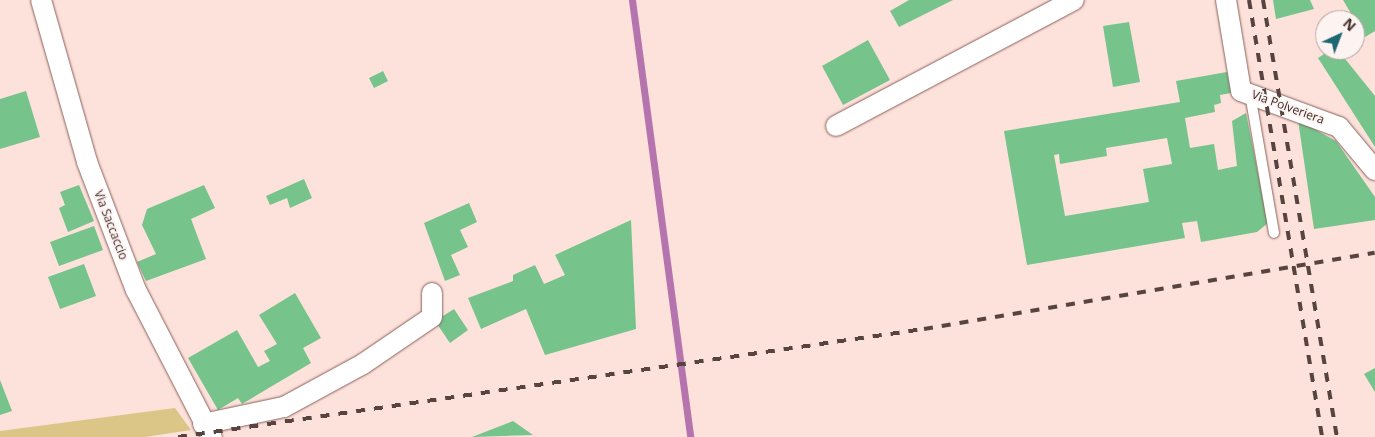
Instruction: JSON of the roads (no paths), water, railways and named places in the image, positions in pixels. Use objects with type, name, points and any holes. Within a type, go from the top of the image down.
[{"type":"street","name":"Via Saccaccio","points":[[41,0],[109,221],[136,290],[207,431]]},
{"type":"street","points":[[836,126],[1074,0]]},
{"type":"street","name":"Via Polveriera","points":[[1226,0],[1241,91],[1339,127],[1375,170]]},
{"type":"street","points":[[207,431],[284,407],[363,364],[432,318],[432,293]]},
{"type":"lane","points":[[1250,94],[1274,233]]},
{"type":"waterway","points":[[632,0],[690,437]]},
{"type":"railway","points":[[1249,0],[1322,437]]},
{"type":"railway","points":[[1263,0],[1337,437]]},
{"type":"railway","points":[[178,437],[924,329],[1375,253]]}]
